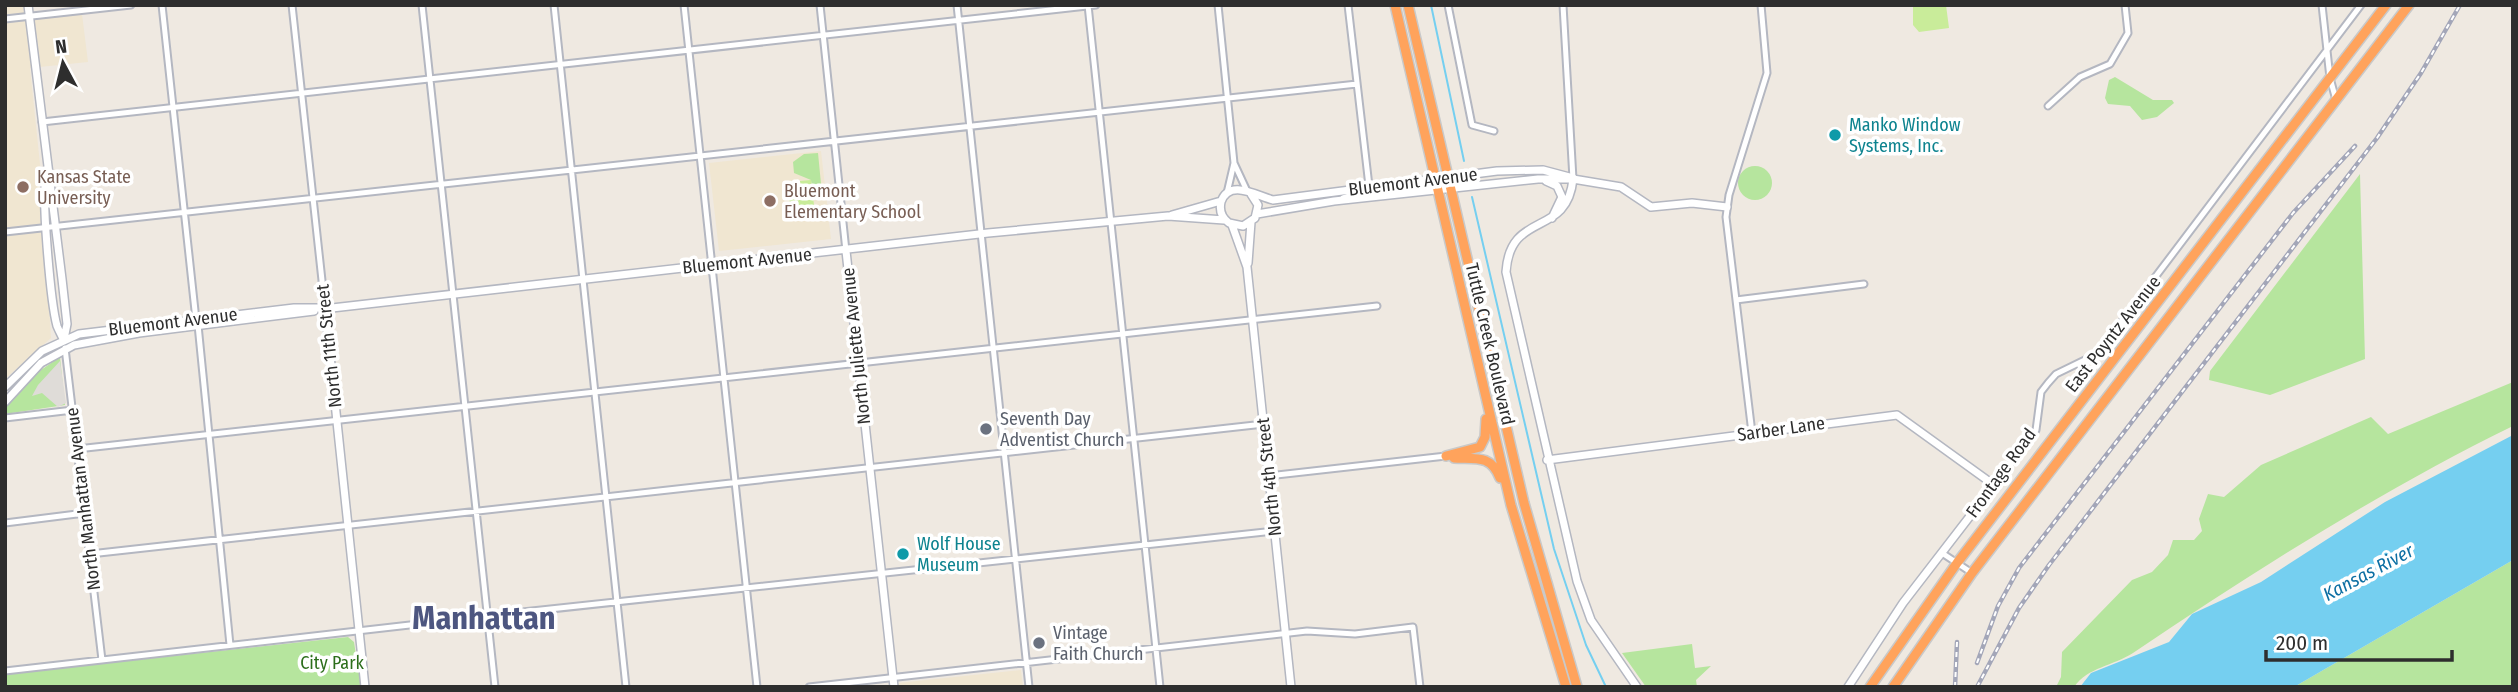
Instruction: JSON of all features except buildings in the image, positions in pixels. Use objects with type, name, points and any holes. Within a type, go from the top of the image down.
[{"type":"highway","name":"Tuttle Creek Boulevard","points":[[1395,5],[1511,505],[1566,687]]},
{"type":"highway","name":"Tuttle Creek Boulevard","points":[[1408,5],[1524,503],[1577,687]]},
{"type":"highway","name":"East Poyntz Avenue","points":[[1870,687],[1957,563],[2386,5]]},
{"type":"highway","name":"East Poyntz Avenue","points":[[1893,687],[1972,573],[2409,5]]},
{"type":"highway","points":[[1446,456],[1474,450],[1480,447],[1485,437],[1487,428],[1474,348]]},
{"type":"highway","points":[[1446,456],[1482,457],[1491,462],[1511,505]]},
{"type":"street","name":"North Manhattan Avenue","points":[[28,5],[67,324],[64,339],[102,660]]},
{"type":"street","points":[[5,19],[131,5]]},
{"type":"street","points":[[162,5],[230,645]]},
{"type":"street","name":"North 11th Street","points":[[292,5],[365,687]]},
{"type":"street","points":[[422,5],[495,687]]},
{"type":"street","points":[[554,5],[626,687]]},
{"type":"street","points":[[684,5],[757,687]]},
{"type":"street","name":"North Juliette Avenue","points":[[820,5],[894,687]]},
{"type":"street","points":[[957,5],[1030,687]]},
{"type":"street","points":[[42,121],[1096,5]]},
{"type":"street","points":[[1218,5],[1234,163],[1227,193],[1221,201],[1224,220],[1232,225],[1243,226],[1251,222],[1257,214],[1258,205],[1234,163]]},
{"type":"street","points":[[1334,201],[1368,190],[1369,186],[1348,5]]},
{"type":"street","points":[[1448,5],[1472,125],[1494,131]]},
{"type":"street","points":[[1563,5],[1573,178],[1567,206],[1552,218],[1517,237],[1507,258],[1506,272],[1547,460],[1577,581],[1591,620],[1637,687]]},
{"type":"street","points":[[1752,433],[1727,207],[1767,74],[1761,5]]},
{"type":"street","points":[[2048,106],[2080,77],[2110,64],[2128,33],[2125,5]]},
{"type":"street","points":[[2322,5],[2330,78],[2336,100]]},
{"type":"street","name":"Frontage Road","points":[[1848,687],[1942,552],[2036,430],[2041,392],[2056,374],[2097,354],[2361,5]]},
{"type":"street","points":[[1088,6],[1160,687]]},
{"type":"street","points":[[5,232],[1357,84]]},
{"type":"street","name":"Bluemont Avenue","points":[[1250,192],[1273,200],[1369,186],[1531,169],[1560,172],[1573,178]]},
{"type":"street","name":"North Manhattan Avenue","points":[[47,173],[44,181],[47,228],[57,325],[64,339]]},
{"type":"street","name":"Bluemont Avenue","points":[[1257,214],[1334,201],[1538,179],[1573,178],[1621,187],[1651,207],[1692,203],[1727,207]]},
{"type":"street","points":[[1538,179],[1557,186],[1561,191],[1560,204],[1552,218]]},
{"type":"street","points":[[1227,193],[1238,189],[1250,192]]},
{"type":"street","name":"Bluemont Avenue","points":[[1168,216],[1221,201]]},
{"type":"street","name":"Bluemont Avenue","points":[[65,348],[230,316],[294,308],[325,308],[1111,221],[1168,216],[1224,220]]},
{"type":"street","name":"North 4th Street","points":[[1251,222],[1247,267],[1291,687]]},
{"type":"street","name":"North 4th Street","points":[[1232,225],[1247,267]]},
{"type":"street","points":[[1736,300],[1864,284]]},
{"type":"street","points":[[77,449],[1377,306]]},
{"type":"street","name":"Bluemont Avenue","points":[[64,339],[79,334],[294,316],[325,308]]},
{"type":"street","points":[[5,387],[42,351],[64,339]]},
{"type":"street","points":[[5,402],[41,363],[65,348]]},
{"type":"street","points":[[5,418],[73,410]]},
{"type":"street","name":"Sarber Lane","points":[[1547,460],[1897,415],[1994,485]]},
{"type":"street","points":[[90,554],[1264,424]]},
{"type":"street","points":[[1268,476],[1446,456]]},
{"type":"street","points":[[5,523],[85,513]]},
{"type":"street","points":[[487,612],[495,615],[617,603],[1275,531]]},
{"type":"street","points":[[1942,552],[1972,573]]},
{"type":"street","points":[[5,671],[480,617],[487,612]]},
{"type":"street","points":[[809,687],[1321,631],[1355,634],[1413,627],[1420,687]]},
{"type":"shaded area","name":"Kansas State University","points":[[5,5],[23,5],[25,20],[82,14],[88,62],[30,68],[40,164],[51,338],[5,379]]},
{"type":"shaded area","name":"Bluemont Elementary School","points":[[821,151],[831,239],[719,251],[709,163]]},
{"type":"shaded area","points":[[60,361],[66,403],[58,407],[42,393],[32,396],[38,385]]},
{"type":"shaded area","points":[[1021,670],[1023,687],[898,687],[898,683]]},
{"type":"green space","points":[[1913,5],[1946,5],[1949,28],[1919,32],[1913,25]]},
{"type":"green space","points":[[2115,77],[2153,100],[2172,100],[2174,103],[2157,117],[2142,120],[2130,106],[2108,104],[2105,98],[2109,80]]},
{"type":"green space","points":[[818,153],[822,194],[813,195],[811,180],[794,173],[793,162],[804,154]]},
{"type":"green space","points":[[1755,166],[1767,171],[1772,183],[1767,195],[1755,200],[1743,195],[1738,183],[1743,171]]},
{"type":"green space","points":[[2360,174],[2365,359],[2270,395],[2209,380],[2210,371]]},
{"type":"green space","points":[[811,180],[814,205],[790,207],[788,182]]},
{"type":"green space","points":[[60,357],[65,405],[5,414],[5,407],[38,372]]},
{"type":"green space","points":[[2513,382],[2513,426],[2366,505],[2272,562],[2133,653],[2086,675],[2074,687],[2056,687],[2061,677],[2062,652],[2132,580],[2152,572],[2168,555],[2173,540],[2194,540],[2202,531],[2199,519],[2208,494],[2224,497],[2261,465],[2371,417],[2388,434]]},
{"type":"green space","points":[[2513,560],[2513,687],[2294,687]]},
{"type":"green space","name":"City Park","points":[[348,637],[354,642],[361,687],[5,687],[5,674]]},
{"type":"green space","points":[[1692,644],[1695,668],[1711,666],[1696,680],[1697,687],[1646,687],[1622,653]]},
{"type":"water","name":"Kansas River","points":[[2513,435],[2513,560],[2294,687],[2080,687],[2091,673],[2169,642],[2192,614],[2261,582],[2385,502]]},
{"type":"waterway","points":[[1431,5],[1464,161]]},
{"type":"waterway","points":[[1472,197],[1554,549],[1586,645],[1606,687]]},
{"type":"railway","points":[[1977,687],[2019,608],[2049,565],[2377,138],[2421,73],[2460,5]]},
{"type":"railway","points":[[1977,663],[1998,606],[2019,568],[2293,213],[2355,146]]},
{"type":"railway","points":[[1955,687],[1957,642]]},
{"type":"place","name":"Manko Window Systems, Inc.","points":[[1835,135]]},
{"type":"place","name":"Kansas State University","points":[[23,187]]},
{"type":"place","name":"Bluemont Elementary School","points":[[770,201]]},
{"type":"place","name":"Seventh Day Adventist Church","points":[[986,429]]},
{"type":"place","name":"Wolf House Museum","points":[[903,554]]},
{"type":"place","name":"Vintage Faith Church","points":[[1039,643]]},
{"type":"district","name":"Manhattan","points":[[484,618]]}]
